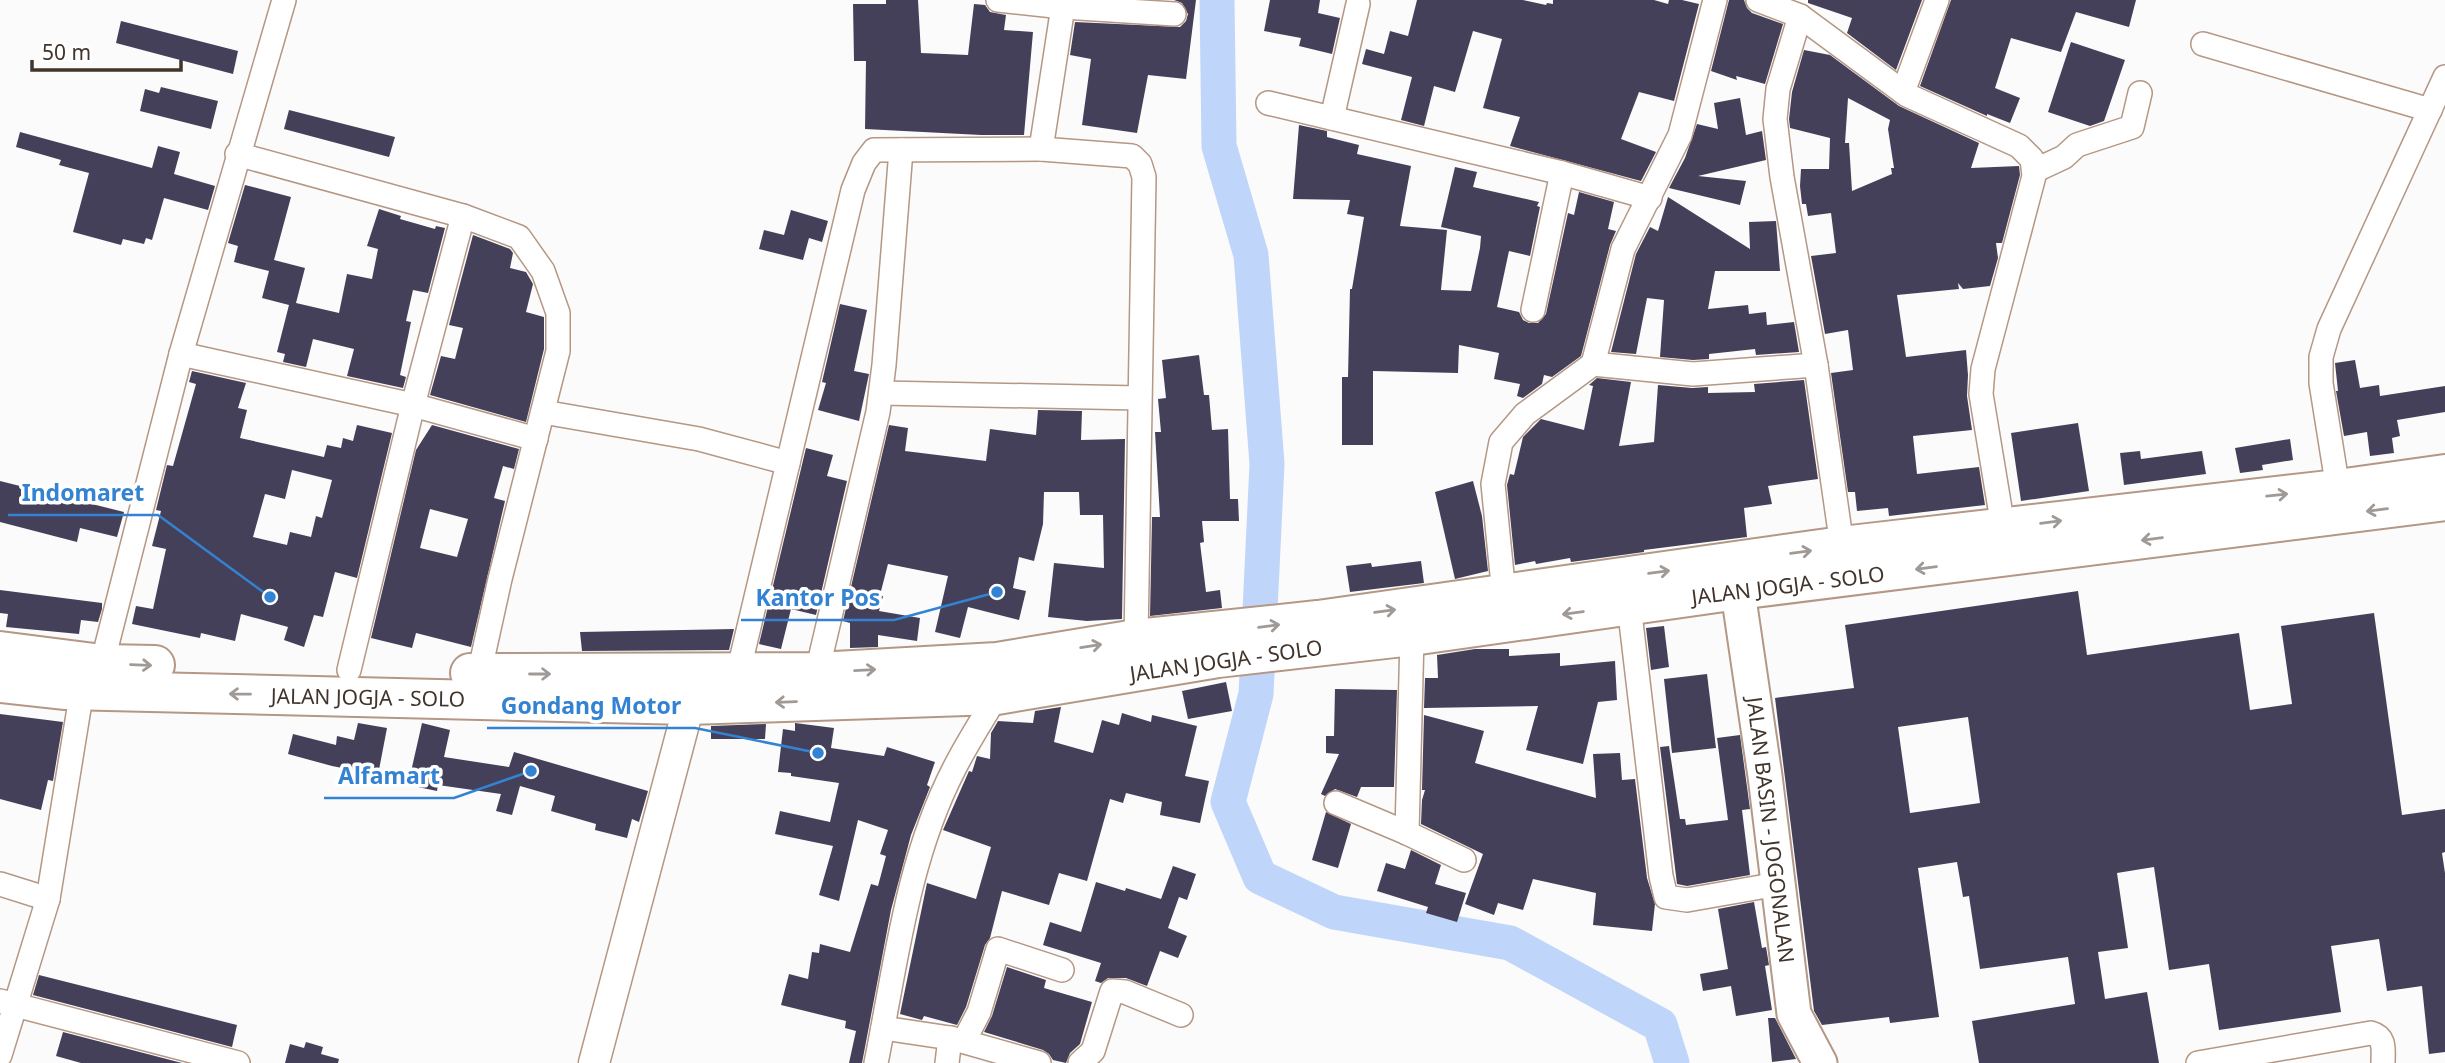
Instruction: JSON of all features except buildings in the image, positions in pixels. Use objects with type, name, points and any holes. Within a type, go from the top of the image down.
[{"type":"highway","name":"JALAN JOGJA - SOLO","points":[[1318,633],[1412,636],[1629,605],[1842,546],[2338,489],[2445,474]]},
{"type":"highway","name":"JALAN JOGJA - SOLO","points":[[0,651],[92,677],[689,705],[997,695],[1219,645],[1318,633],[1504,595],[1736,576],[2445,501]]},
{"type":"highway","name":"JALAN JOGJA - SOLO","points":[[0,683],[92,677],[349,670],[478,674],[817,672],[997,662],[1136,639],[1219,645]]},
{"type":"main road","name":"JALAN BASIN - JOGONALAN","points":[[1736,576],[1794,1014],[1821,1063]]},
{"type":"street","points":[[0,1055],[7,1003],[48,899],[92,677],[237,154],[284,0]]},
{"type":"street","points":[[998,0],[1174,14]]},
{"type":"street","points":[[1504,595],[1493,484],[1501,442],[1525,414],[1593,365],[1623,249],[1680,135],[1715,0]]},
{"type":"street","points":[[1758,0],[1800,16],[1903,92],[2019,146],[2032,159],[2034,171],[1983,369],[1981,394],[2003,527]]},
{"type":"street","points":[[1903,92],[1937,0]]},
{"type":"street","points":[[1041,149],[1064,4]]},
{"type":"street","points":[[1332,118],[1358,4]]},
{"type":"street","points":[[1800,16],[1778,89],[1776,119],[1782,177],[1815,365],[1842,546]]},
{"type":"street","points":[[2203,44],[2430,110]]},
{"type":"street","points":[[2338,489],[2321,383],[2321,357],[2329,329],[2445,77]]},
{"type":"street","points":[[2034,171],[2064,157],[2077,145],[2130,128],[2140,93]]},
{"type":"street","points":[[1268,103],[1562,173],[1650,198]]},
{"type":"street","points":[[738,673],[853,190],[864,163],[874,150],[1041,149],[1132,156],[1140,164],[1144,177],[1136,639]]},
{"type":"street","points":[[817,672],[881,393],[901,150]]},
{"type":"street","points":[[237,154],[463,216],[519,237],[543,271],[558,313],[558,351],[478,674]]},
{"type":"street","points":[[1533,310],[1562,173]]},
{"type":"street","points":[[349,670],[413,405],[463,216]]},
{"type":"street","points":[[181,354],[413,405],[536,439]]},
{"type":"street","points":[[1593,365],[1693,374],[1815,365]]},
{"type":"street","points":[[881,393],[1139,398]]},
{"type":"street","points":[[543,412],[699,439],[788,463]]},
{"type":"street","points":[[1629,605],[1661,876],[1666,897],[1687,900],[1778,884]]},
{"type":"street","points":[[1407,833],[1412,636]]},
{"type":"street","points":[[876,1063],[896,952],[928,832],[953,770],[997,695]]},
{"type":"street","points":[[594,1063],[689,705]]},
{"type":"street","points":[[1336,803],[1464,860]]},
{"type":"street","points":[[0,884],[48,899]]},
{"type":"street","points":[[947,1063],[957,1040],[979,1012],[996,950],[1004,950],[1062,970]]},
{"type":"street","points":[[1080,1063],[1093,1051],[1112,991],[1125,992],[1181,1015]]},
{"type":"street","points":[[7,1003],[238,1063]]},
{"type":"street","points":[[883,1028],[957,1040],[1039,1063]]},
{"type":"street","points":[[2198,1063],[2371,1033],[2383,1042],[2383,1063]]},
{"type":"waterway","points":[[1217,0],[1219,146],[1251,255],[1267,464],[1256,694],[1228,802],[1260,877],[1334,912],[1510,943],[1660,1025],[1672,1063]]},
{"type":"place","name":"Kantor Pos","points":[[997,592]]},
{"type":"place","name":"Indomaret","points":[[270,597]]},
{"type":"place","name":"Gondang Motor","points":[[818,753]]},
{"type":"place","name":"Alfamart","points":[[531,771]]}]
